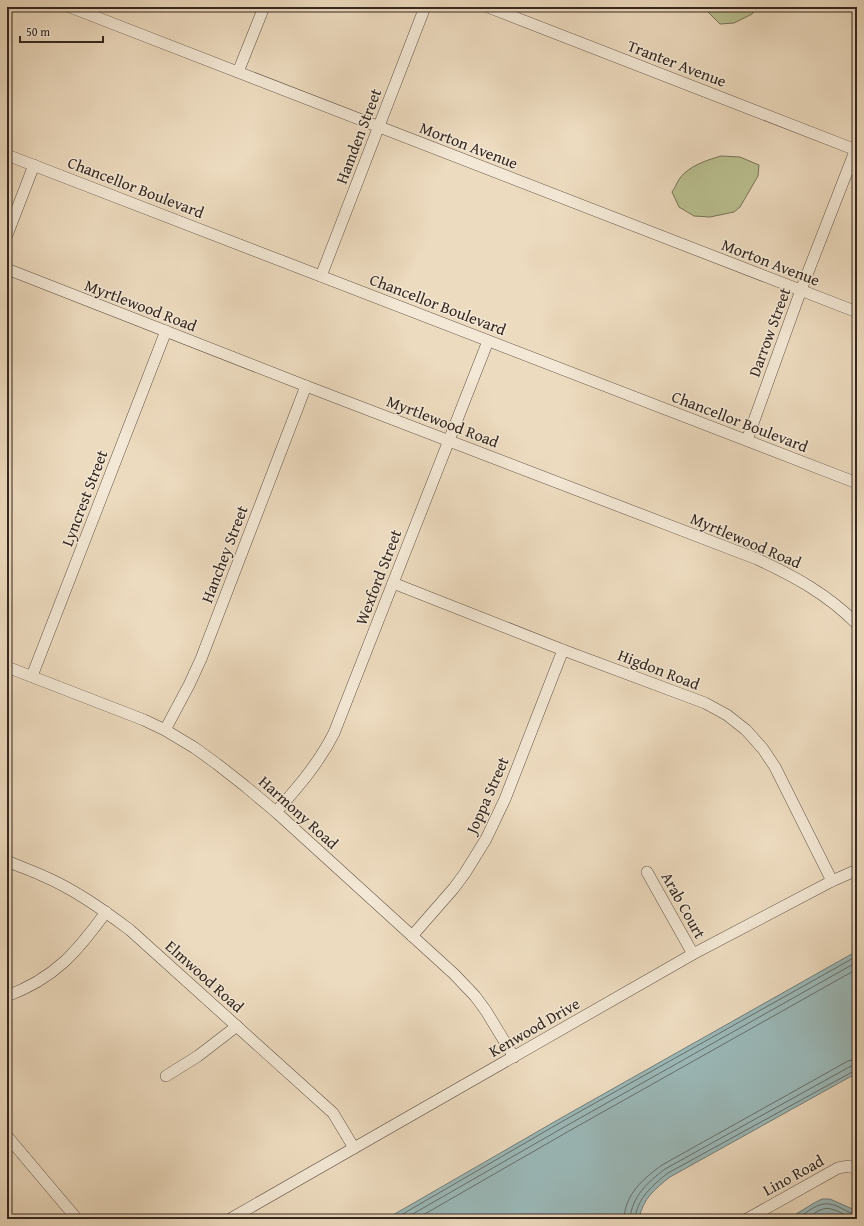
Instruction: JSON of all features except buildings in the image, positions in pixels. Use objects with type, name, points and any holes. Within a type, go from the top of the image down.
[{"type":"street","name":"Morton Avenue","points":[[70,7],[857,312]]},
{"type":"street","points":[[97,18],[102,7]]},
{"type":"street","points":[[238,72],[264,7]]},
{"type":"street","name":"Hamden Street","points":[[321,276],[425,7]]},
{"type":"street","name":"Tranter Avenue","points":[[488,7],[856,148]]},
{"type":"street","name":"Darrow Street","points":[[747,440],[801,290],[856,148]]},
{"type":"street","name":"Chancellor Boulevard","points":[[7,155],[857,483]]},
{"type":"street","points":[[7,235],[34,165]]},
{"type":"street","name":"Myrtlewood Road","points":[[7,269],[306,386],[757,559],[814,588],[835,604],[857,624]]},
{"type":"street","name":"Lyncrest Street","points":[[32,676],[166,331]]},
{"type":"street","name":"Wexford Street","points":[[276,812],[310,772],[327,747],[340,718],[488,341]]},
{"type":"street","name":"Hanchey Street","points":[[164,730],[189,685],[201,659],[306,386]]},
{"type":"street","name":"Higdon Road","points":[[392,583],[563,650],[705,703],[727,716],[746,730],[763,748],[775,767],[832,881]]},
{"type":"street","name":"Joppa Street","points":[[412,936],[454,888],[486,839],[505,799],[563,650]]},
{"type":"street","name":"Harmony Road","points":[[7,666],[125,712],[164,730],[217,764],[276,812],[454,974],[475,996],[486,1011],[514,1057]]},
{"type":"street","name":"Elmwood Road","points":[[7,861],[42,875],[78,894],[130,930],[334,1113],[354,1148]]},
{"type":"street","name":"Kenwood Drive","points":[[230,1219],[693,954],[832,881],[857,870]]},
{"type":"street","name":"Arab Court","points":[[647,872],[693,954]]},
{"type":"street","points":[[7,996],[37,982],[57,969],[84,942],[106,912]]},
{"type":"street","points":[[166,1076],[198,1056],[237,1026]]},
{"type":"street","points":[[7,1136],[77,1219]]},
{"type":"street","name":"Lino Road","points":[[747,1219],[838,1168],[849,1166],[857,1169]]},
{"type":"green space","points":[[705,7],[758,7],[752,14],[734,23],[720,24]]},
{"type":"green space","points":[[721,156],[740,157],[759,165],[758,176],[740,207],[734,212],[710,217],[694,216],[679,207],[672,192],[680,178],[693,167]]},
{"type":"water","points":[[857,951],[857,1073],[670,1177],[650,1195],[643,1205],[639,1219],[386,1219],[561,1118]]},
{"type":"water","points":[[822,1199],[830,1199],[857,1211],[857,1219],[788,1219]]}]
